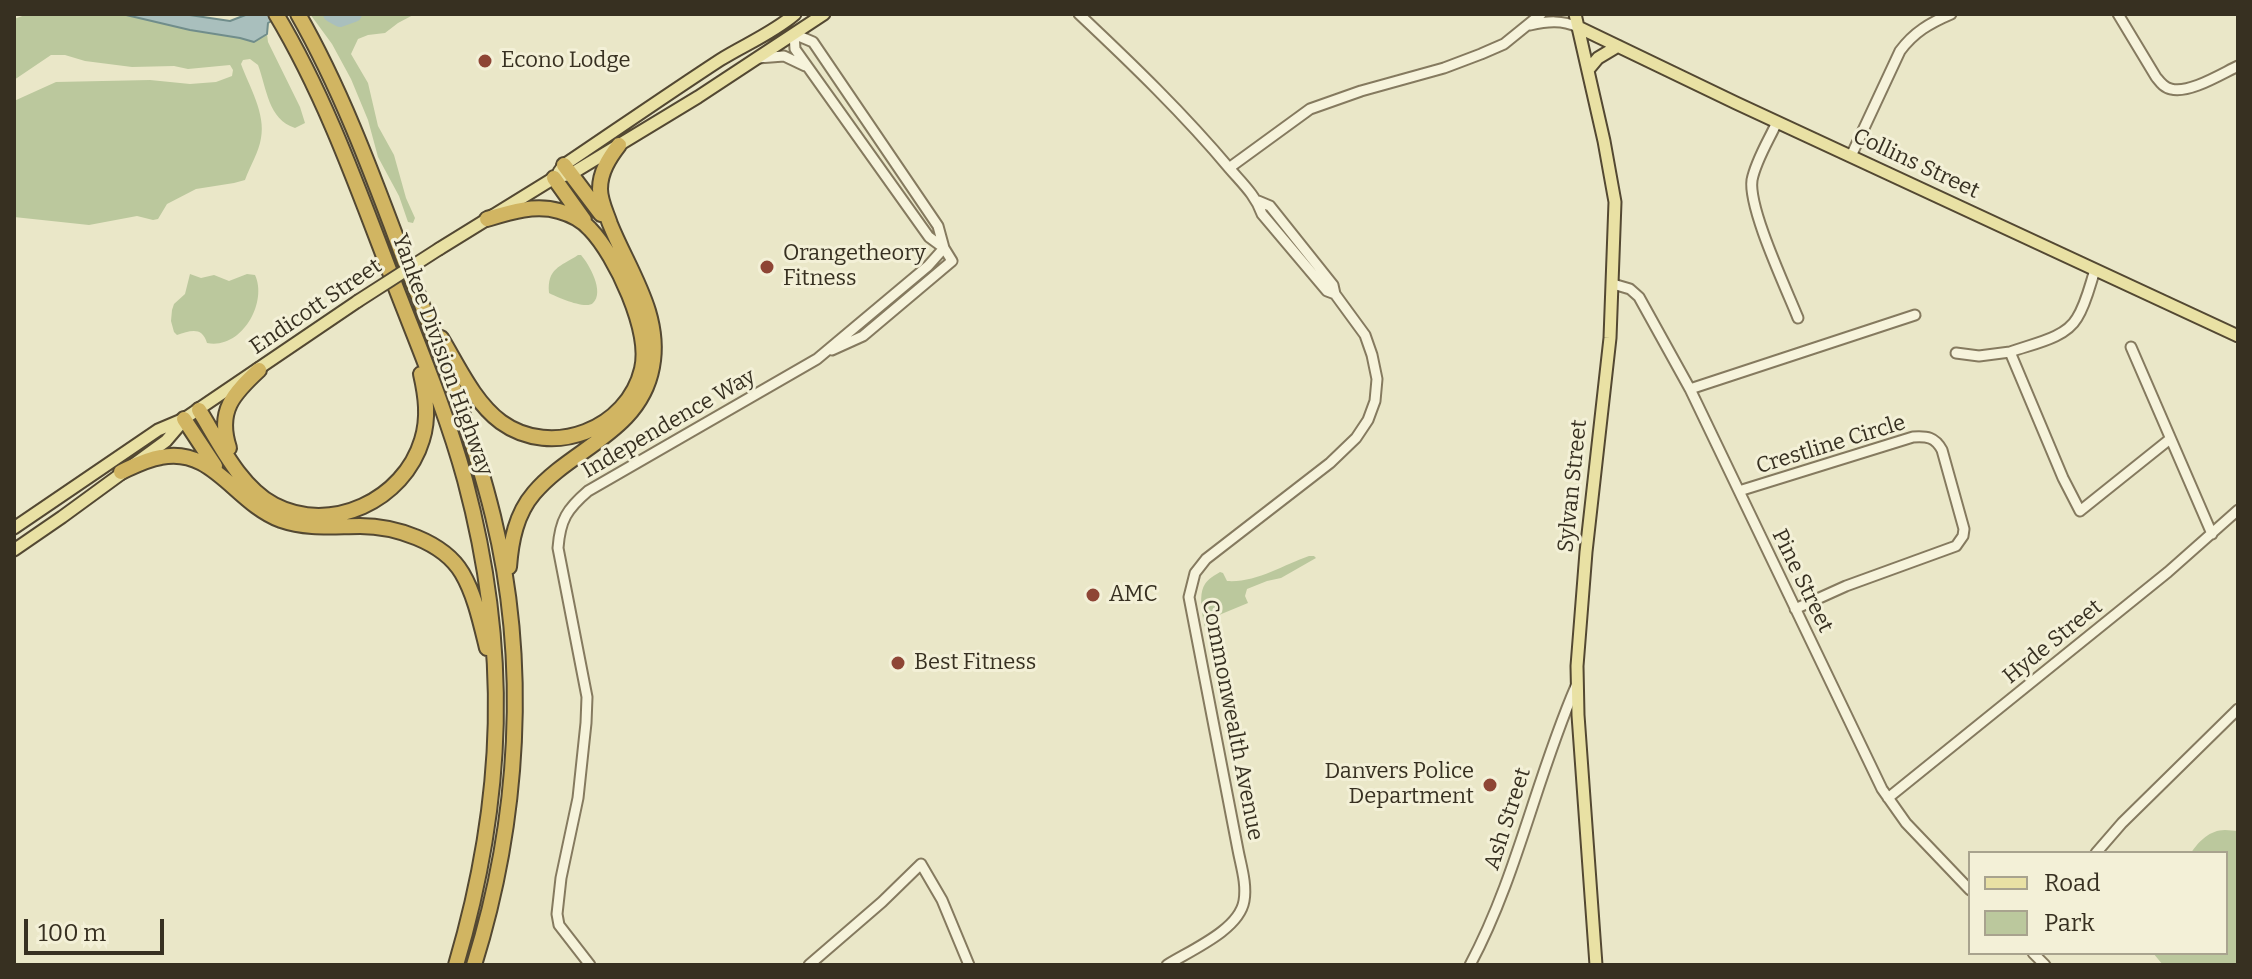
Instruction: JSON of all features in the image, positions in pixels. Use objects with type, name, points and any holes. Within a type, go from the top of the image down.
[{"type":"highway","name":"Yankee Division Highway","points":[[276,14],[337,136],[438,398],[465,479],[484,560],[496,678],[496,740],[489,817],[470,916],[456,965]]},
{"type":"highway","name":"Yankee Division Highway","points":[[299,16],[350,120],[427,317],[485,485],[501,551],[514,660],[513,754],[499,872],[474,965]]},
{"type":"highway","points":[[507,595],[513,534],[532,495],[559,470],[620,425],[633,411],[647,385],[654,354],[650,316],[602,202],[601,179],[619,145]]},
{"type":"highway","points":[[568,170],[613,231]]},
{"type":"highway","points":[[427,317],[482,403],[516,431],[557,438],[583,434],[609,420],[629,398],[642,368],[644,349],[641,330],[610,258],[554,178]]},
{"type":"highway","points":[[487,219],[522,210],[547,208],[568,214],[590,229]]},
{"type":"highway","points":[[199,410],[252,489],[276,506],[312,516],[357,510],[383,495],[409,468],[418,451],[425,424],[425,395],[410,327]]},
{"type":"highway","points":[[238,470],[225,437],[224,418],[234,397],[259,370]]},
{"type":"highway","points":[[184,419],[225,480]]},
{"type":"highway","points":[[121,472],[147,461],[174,455],[199,460],[255,507],[280,520],[304,526],[372,526],[402,531],[429,544],[462,572],[475,604],[496,678]]},
{"type":"main road","name":"Endicott Street","points":[[14,528],[158,430],[199,410],[439,249],[554,178],[619,145],[824,14]]},
{"type":"main road","name":"Sylvan Street","points":[[1575,14],[1615,202],[1610,338],[1577,683],[1596,965]]},
{"type":"main road","name":"Endicott Street","points":[[568,170],[718,61],[790,18]]},
{"type":"main road","points":[[790,18],[794,34]]},
{"type":"main road","name":"Collins Street","points":[[1578,27],[2238,336]]},
{"type":"main road","points":[[1588,70],[1598,58],[1618,46]]},
{"type":"main road","name":"Endicott Street","points":[[14,550],[166,441],[184,419]]},
{"type":"street","name":"Commonwealth Avenue","points":[[1079,14],[1229,168],[1258,201],[1262,214],[1327,291],[1335,294],[1365,335],[1377,379],[1375,401],[1368,420],[1356,438],[1330,463],[1206,559],[1192,580],[1189,597],[1238,850],[1244,901],[1232,925],[1167,965]]},
{"type":"street","points":[[1229,168],[1310,109],[1469,59],[1504,44],[1541,14]]},
{"type":"street","points":[[1851,156],[1900,51],[1919,29],[1951,14]]},
{"type":"street","points":[[2118,14],[2156,77],[2172,90],[2189,88],[2238,66]]},
{"type":"street","points":[[1527,26],[1556,21],[1578,27]]},
{"type":"street","name":"Independence Way","points":[[826,351],[863,336],[952,261],[944,248],[938,226],[813,42],[794,34],[795,49],[929,237],[944,248]]},
{"type":"street","points":[[758,58],[777,55],[790,57],[808,67]]},
{"type":"street","points":[[1777,122],[1756,169],[1752,193],[1757,214],[1798,318]]},
{"type":"street","name":"Independence Way","points":[[590,965],[559,925],[557,914],[580,785],[587,697],[558,548],[560,529],[571,506],[588,491],[817,359],[928,266],[944,248]]},
{"type":"street","points":[[1956,353],[1979,356],[2010,352],[2049,338],[2070,326],[2077,318],[2095,270]]},
{"type":"street","name":"Pine Street","points":[[1613,284],[1630,289],[1639,297],[1690,389],[1888,798],[1914,832],[1968,888]]},
{"type":"street","points":[[1690,389],[1915,315]]},
{"type":"street","points":[[2131,347],[2212,534]]},
{"type":"street","points":[[2010,352],[2080,511],[2170,439]]},
{"type":"street","name":"Crestline Circle","points":[[1739,491],[1913,437],[1931,437],[1942,450],[1964,529],[1956,546],[1846,586],[1795,609]]},
{"type":"street","name":"Hyde Street","points":[[1888,798],[2168,572],[2238,510]]},
{"type":"street","name":"Ash Street","points":[[1470,965],[1500,900],[1549,753],[1577,683]]},
{"type":"street","points":[[2098,851],[2122,823],[2238,709]]},
{"type":"street","points":[[809,965],[921,864],[942,900],[969,965]]},
{"type":"green space","points":[[28,14],[122,14],[254,42],[267,34],[305,123],[295,128],[279,118],[270,102],[258,65],[250,59],[243,60],[241,64],[259,110],[262,129],[245,180],[196,189],[167,204],[158,219],[153,220],[137,216],[89,225],[14,217],[14,101],[56,82],[150,80],[190,84],[216,82],[232,76],[233,70],[230,65],[188,69],[174,66],[132,67],[51,55],[14,80],[14,19]]},
{"type":"green space","points":[[310,14],[415,14],[385,33],[358,39],[351,54],[368,83],[378,126],[394,155],[415,218],[413,223],[408,222],[399,196],[378,157],[368,120],[351,79],[332,44]]},
{"type":"green space","points":[[578,255],[588,265],[597,285],[596,298],[589,305],[549,293],[553,273]]},
{"type":"green space","points":[[190,274],[201,278],[214,275],[229,281],[247,274],[255,275],[258,298],[249,322],[241,332],[219,343],[207,343],[199,332],[177,335],[174,332],[172,310],[185,294]]},
{"type":"green space","points":[[1309,556],[1316,558],[1281,578],[1247,589],[1245,596],[1248,603],[1219,615],[1219,648],[1218,653],[1214,653],[1205,629],[1201,599],[1208,580],[1220,572],[1227,581],[1248,579]]},
{"type":"green space","points":[[2238,831],[2238,965],[2163,965],[2155,955],[2228,955],[2228,851],[2193,851],[2214,832]]},
{"type":"water","points":[[122,14],[183,14],[230,21],[248,14],[284,14],[268,23],[267,34],[254,42]]},
{"type":"waterway","points":[[331,14],[340,19],[354,14]]},
{"type":"place","name":"Econo Lodge","points":[[485,61]]},
{"type":"place","name":"Orangetheory Fitness","points":[[767,267]]},
{"type":"place","name":"AMC","points":[[1093,595]]},
{"type":"place","name":"Best Fitness","points":[[898,663]]},
{"type":"place","name":"Danvers Police Department","points":[[1490,785]]}]
